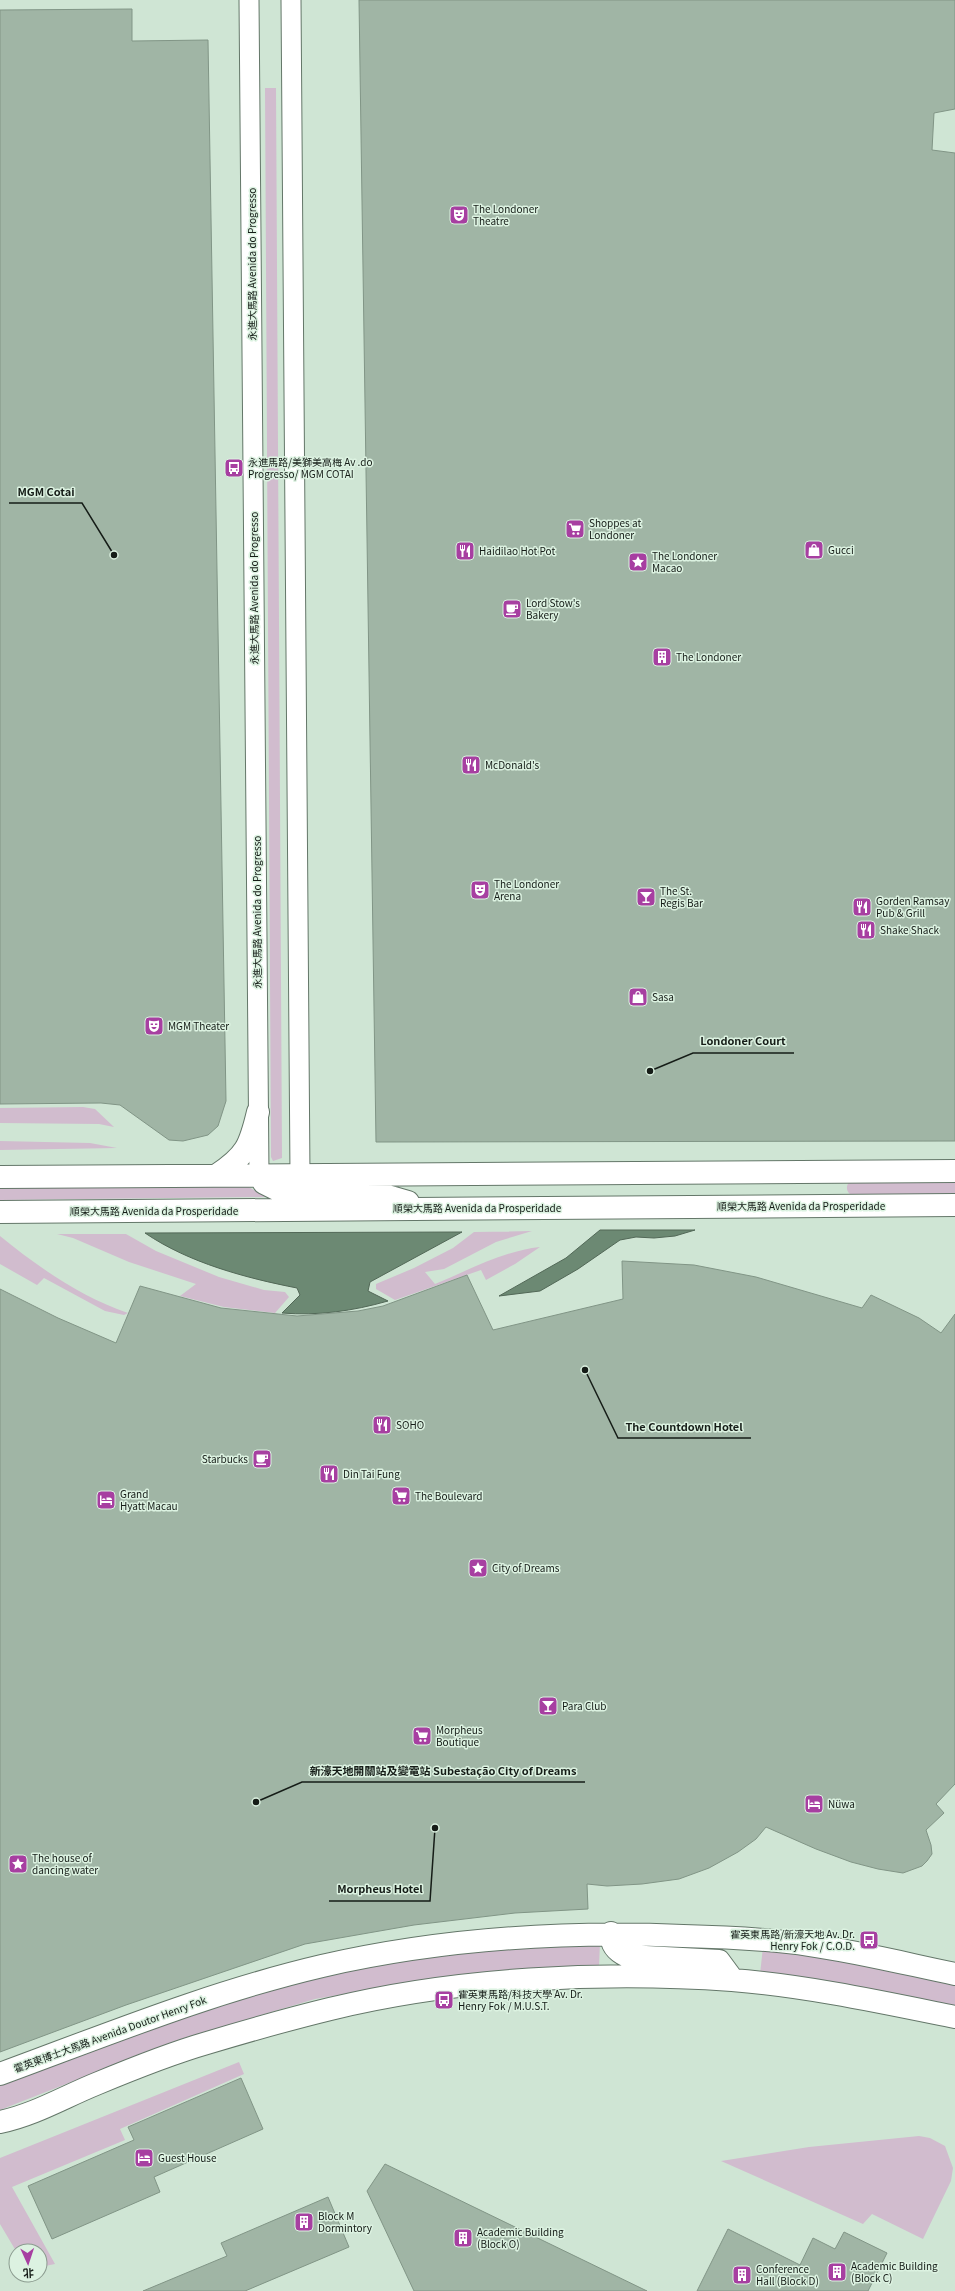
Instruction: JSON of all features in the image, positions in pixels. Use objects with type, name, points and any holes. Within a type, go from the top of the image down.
[{"type":"street","name":"永進大馬路 Avenida do Progresso","points":[[249,0],[259,1175]]},
{"type":"street","points":[[291,0],[300,1175]]},
{"type":"street","points":[[217,1175],[235,1164],[251,1141],[258,1112]]},
{"type":"street","points":[[0,1177],[955,1170]]},
{"type":"street","points":[[831,1171],[831,1206]]},
{"type":"street","points":[[259,1175],[268,1186],[282,1192],[370,1191],[432,1208]]},
{"type":"street","name":"順榮大馬路 Avenida da Prosperidade","points":[[0,1212],[955,1205]]},
{"type":"street","points":[[610,1933],[611,1941],[615,1948],[627,1956],[718,1961],[733,1980]]},
{"type":"street","name":"霍英東博士大馬路 Avenida Doutor Henry Fok","points":[[0,2074],[187,2005],[322,1966],[414,1950],[501,1938],[610,1933],[755,1939],[810,1945],[955,1974]]},
{"type":"street","points":[[0,2122],[43,2108],[95,2084],[204,2044],[332,2008],[416,1993],[504,1981],[616,1976],[733,1980],[856,1997],[955,2017]]},
{"type":"shaded area","points":[[265,88],[276,88],[282,1158],[273,1161],[271,1157]]},
{"type":"shaded area","points":[[83,1107],[95,1109],[114,1127],[99,1124],[0,1123],[0,1108]]},
{"type":"shaded area","points":[[0,1141],[90,1143],[117,1148],[0,1150]]},
{"type":"shaded area","points":[[955,1179],[955,1196],[853,1196],[848,1192],[847,1188],[849,1182]]},
{"type":"shaded area","points":[[247,1186],[266,1197],[0,1200],[0,1187]]},
{"type":"shaded area","points":[[600,1230],[695,1230],[675,1236],[654,1238],[636,1237],[620,1240],[578,1269],[540,1291],[499,1296],[566,1258]]},
{"type":"shaded area","points":[[532,1231],[496,1242],[444,1269],[425,1272],[435,1284],[473,1267],[513,1252],[540,1247],[515,1264],[486,1280],[481,1270],[395,1300],[376,1289],[376,1284],[414,1268],[453,1248],[474,1232]]},
{"type":"shaded area","points":[[462,1232],[370,1282],[368,1291],[388,1301],[362,1308],[309,1314],[282,1313],[300,1295],[297,1288],[218,1268],[180,1253],[145,1233]]},
{"type":"shaded area","points":[[57,1234],[126,1234],[156,1251],[219,1277],[264,1290],[285,1292],[289,1297],[275,1313],[224,1307],[180,1296],[196,1284],[129,1262],[73,1238]]},
{"type":"shaded area","points":[[0,1236],[29,1259],[77,1290],[94,1299],[128,1313],[124,1315],[105,1311],[44,1278],[37,1285],[0,1264]]},
{"type":"shaded area","points":[[600,1942],[599,1967],[505,1970],[413,1982],[315,1999],[178,2040],[0,2110],[0,2086],[133,2032],[309,1978],[408,1959],[502,1947]]},
{"type":"shaded area","points":[[763,1947],[845,1961],[955,1985],[955,2012],[760,1974]]},
{"type":"shaded area","points":[[239,2062],[244,2074],[120,2129],[125,2140],[12,2187],[43,2243],[11,2243],[0,2224],[0,2158]]},
{"type":"shaded area","points":[[919,2136],[930,2138],[945,2146],[953,2168],[951,2181],[923,2239],[872,2214],[863,2224],[721,2161],[809,2147]]},
{"type":"shaded area","points":[[48,2251],[55,2264],[48,2265]]},
{"type":"building","name":"The Londoner Macao","points":[[359,0],[955,0],[955,109],[934,113],[932,150],[955,153],[955,1141],[376,1142]]},
{"type":"building","points":[[132,9],[132,41],[208,40],[226,1101],[218,1126],[208,1135],[183,1141],[169,1140],[120,1105],[101,1103],[0,1104],[0,10]]},
{"type":"building","name":"City of Dreams","points":[[622,1261],[694,1265],[756,1277],[862,1308],[871,1295],[919,1318],[941,1333],[955,1314],[955,1784],[936,1804],[944,1813],[926,1830],[931,1845],[932,1854],[927,1861],[922,1866],[903,1873],[878,1869],[851,1862],[816,1849],[766,1827],[756,1839],[738,1852],[709,1868],[679,1879],[642,1884],[607,1886],[587,1884],[588,1909],[515,1913],[414,1925],[305,1944],[126,2005],[0,2052],[0,1289],[58,1318],[116,1343],[140,1286],[221,1308],[297,1316],[358,1311],[383,1306],[467,1275],[493,1330],[623,1299]]},
{"type":"building","name":"Guest House","points":[[241,2078],[263,2129],[154,2177],[160,2192],[52,2239],[28,2186],[134,2140],[128,2127]]},
{"type":"building","name":"Academic Building (Block O)","points":[[385,2164],[647,2291],[414,2291],[367,2191]]},
{"type":"building","name":"Block M Dormintory","points":[[328,2197],[349,2247],[245,2291],[143,2291],[227,2256],[221,2243]]},
{"type":"building","points":[[728,2229],[800,2265],[813,2238],[835,2249],[844,2232],[887,2253],[868,2291],[697,2291]]},
{"type":"place","name":"The Londoner Theatre","points":[[459,215]]},
{"type":"place","name":"永進馬路/美獅美高梅 Av .do Progresso/ MGM COTAI","points":[[234,468]]},
{"type":"place","name":"Shoppes at Londoner","points":[[575,529]]},
{"type":"place","name":"Gucci","points":[[814,550]]},
{"type":"place","name":"Haidilao Hot Pot","points":[[465,551]]},
{"type":"place","name":"MGM Cotai","points":[[114,555]]},
{"type":"place","name":"The Londoner Macao","points":[[638,562]]},
{"type":"place","name":"Lord Stow's Bakery","points":[[512,609]]},
{"type":"place","name":"The Londoner","points":[[662,657]]},
{"type":"place","name":"McDonald's","points":[[471,765]]},
{"type":"place","name":"The Londoner Arena","points":[[480,890]]},
{"type":"place","name":"The St. Regis Bar","points":[[646,897]]},
{"type":"place","name":"Gorden Ramsay Pub & Grill","points":[[862,907]]},
{"type":"place","name":"Shake Shack","points":[[866,930]]},
{"type":"place","name":"Sasa","points":[[638,997]]},
{"type":"place","name":"MGM Theater","points":[[154,1026]]},
{"type":"place","name":"Londoner Court","points":[[650,1071]]},
{"type":"place","name":"The Countdown Hotel","points":[[585,1370]]},
{"type":"place","name":"SOHO","points":[[382,1425]]},
{"type":"place","name":"Starbucks","points":[[262,1459]]},
{"type":"place","name":"Din Tai Fung","points":[[329,1474]]},
{"type":"place","name":"The Boulevard","points":[[401,1496]]},
{"type":"place","name":"Grand Hyatt Macau","points":[[106,1500]]},
{"type":"place","name":"City of Dreams","points":[[478,1568]]},
{"type":"place","name":"Para Club","points":[[548,1706]]},
{"type":"place","name":"Morpheus Boutique","points":[[422,1736]]},
{"type":"place","name":"新濠天地開關站及變電站 Subestação City of Dreams","points":[[256,1802]]},
{"type":"place","name":"Nüwa","points":[[814,1804]]},
{"type":"place","name":"Morpheus Hotel","points":[[435,1828]]},
{"type":"place","name":"The house of dancing water","points":[[18,1864]]},
{"type":"place","name":"霍英東馬路/新濠天地 Av. Dr. Henry Fok / C.O.D.","points":[[869,1940]]},
{"type":"place","name":"霍英東馬路/科技大學 Av. Dr. Henry Fok / M.U.S.T.","points":[[444,2000]]},
{"type":"place","name":"Guest House","points":[[144,2158]]},
{"type":"place","name":"Block M Dormintory","points":[[304,2222]]},
{"type":"place","name":"Academic Building (Block O)","points":[[463,2238]]},
{"type":"place","name":"Academic Building (Block C)","points":[[837,2272]]},
{"type":"place","name":"Conference Hall (Block D)","points":[[742,2275]]}]
